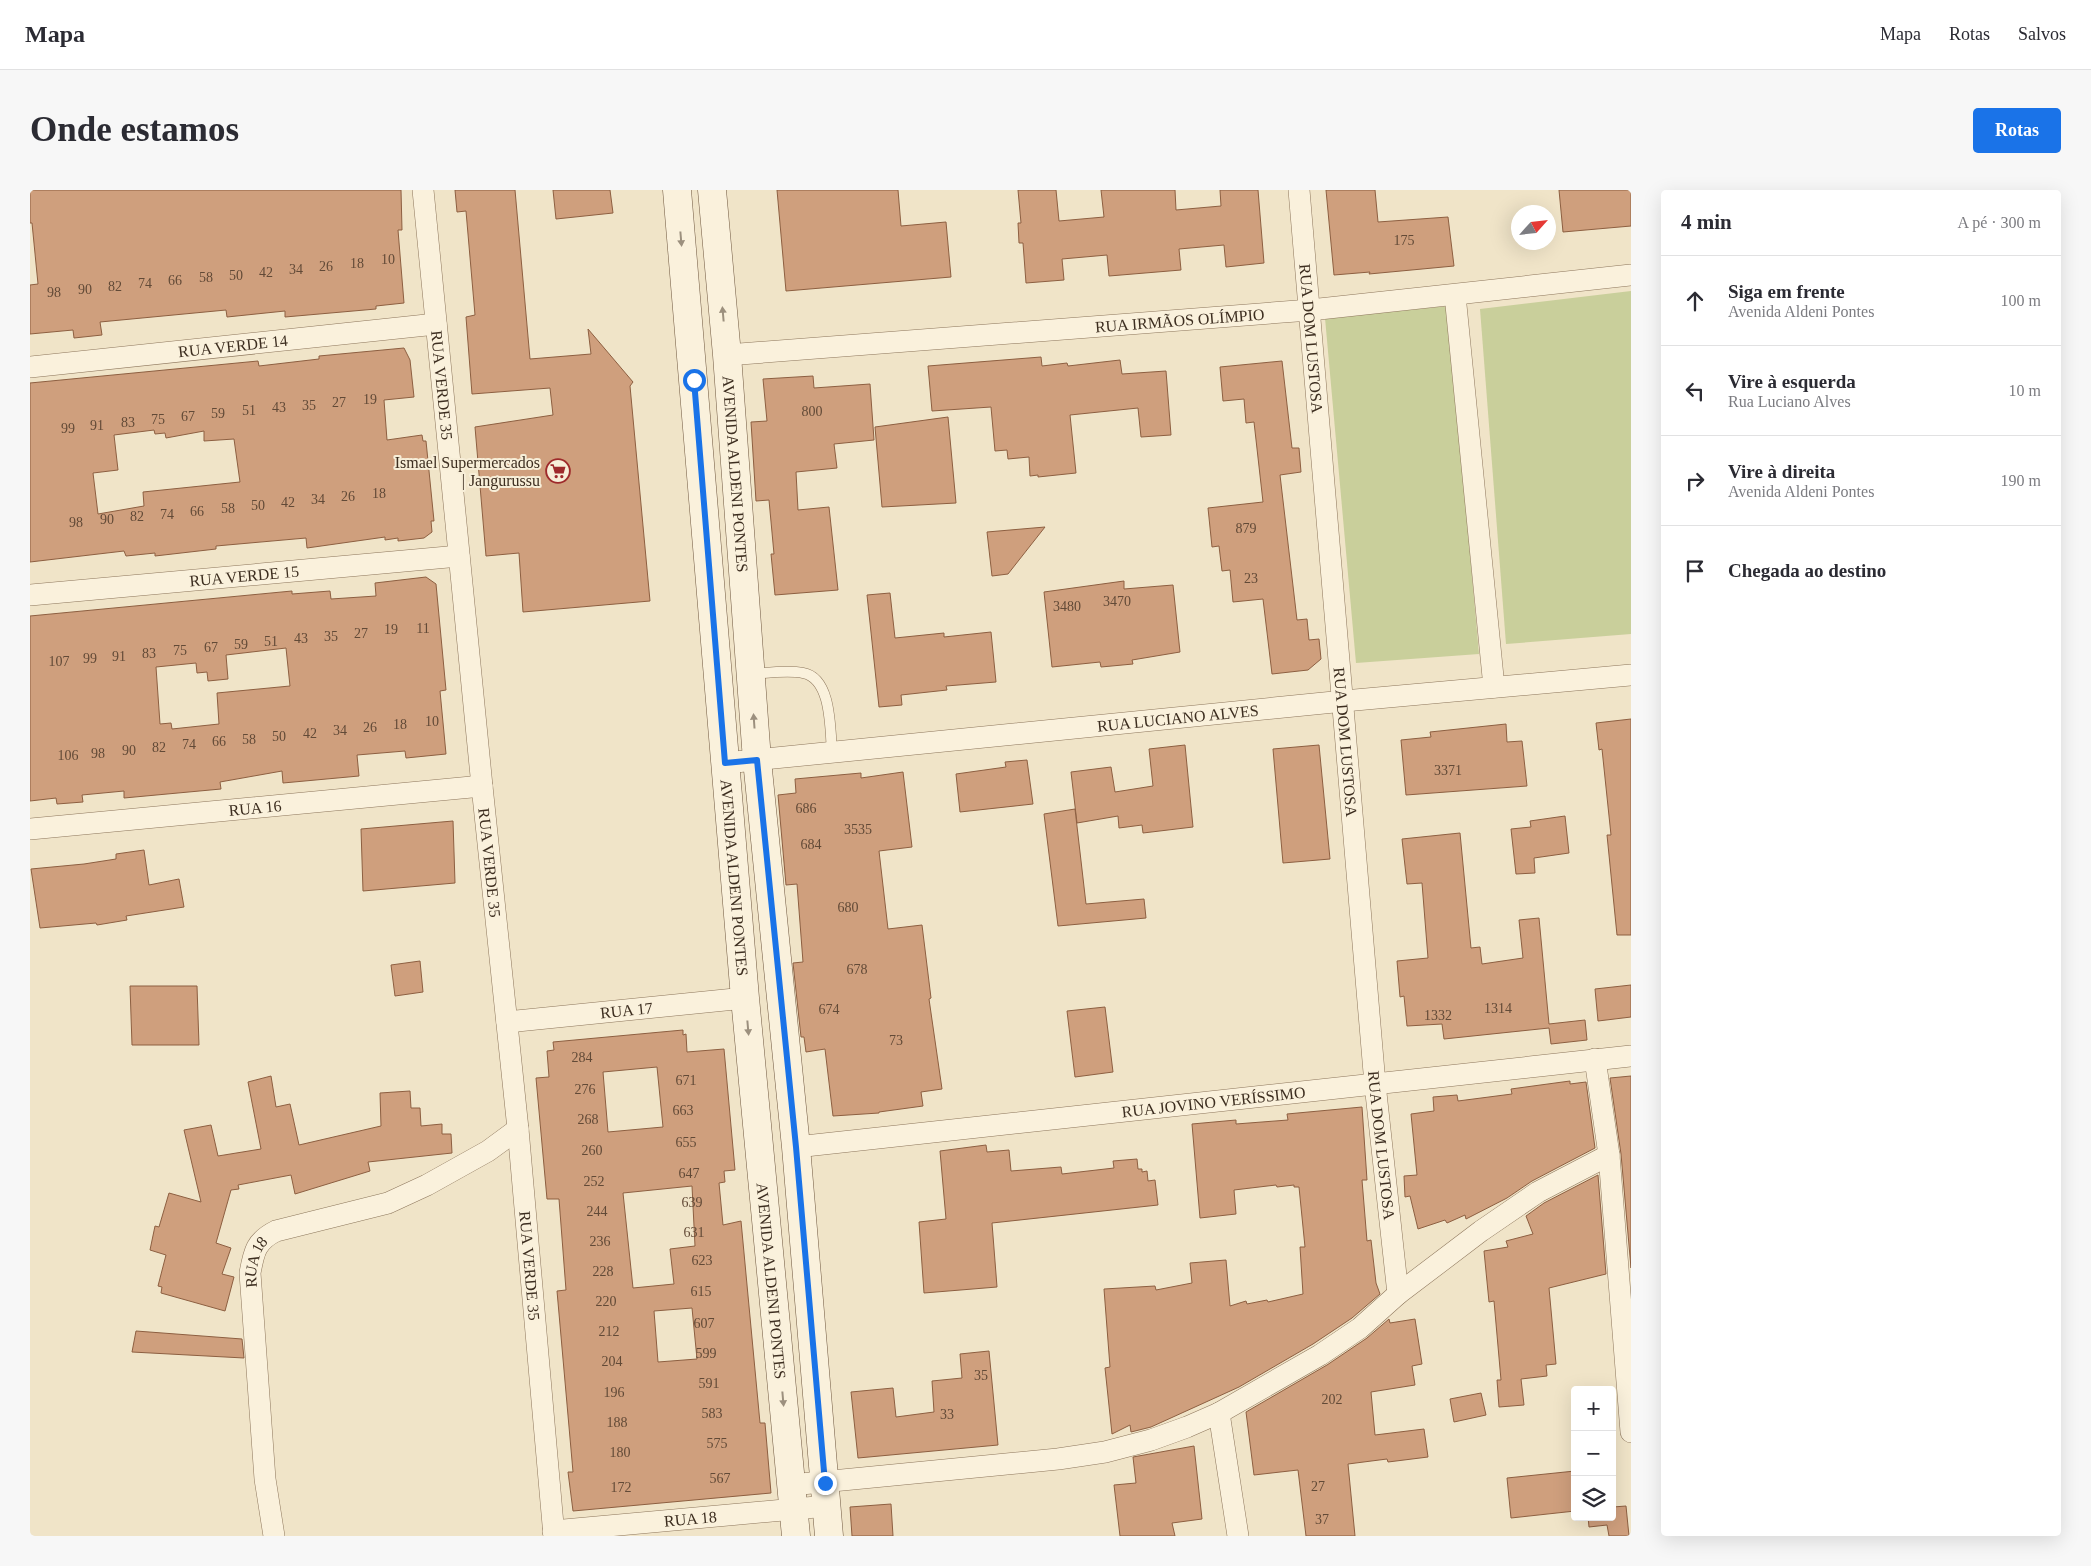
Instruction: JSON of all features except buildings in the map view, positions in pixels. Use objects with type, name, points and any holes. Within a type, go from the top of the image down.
[{"type":"main road","name":"AVENIDA ALDENI PONTES","points":[[677,190],[745,998],[796,1536]]},
{"type":"main road","name":"AVENIDA ALDENI PONTES","points":[[712,190],[727,355],[757,760],[796,1147],[829,1536]]},
{"type":"street","name":"RUA VERDE 35","points":[[423,190],[518,1129],[554,1534]]},
{"type":"street","name":"RUA DOM LUSTOSA","points":[[1299,190],[1344,701],[1375,1084],[1398,1294]]},
{"type":"street","name":"RUA IRMÃOS OLÍMPIO","points":[[727,355],[1310,310],[1631,275]]},
{"type":"street","points":[[1455,294],[1494,687]]},
{"type":"street","name":"RUA VERDE 14","points":[[30,367],[436,324]]},
{"type":"street","name":"RUA VERDE 15","points":[[30,595],[459,556]]},
{"type":"street","name":"RUA LUCIANO ALVES","points":[[725,763],[1344,701],[1631,675]]},
{"type":"street","name":"RUA 16","points":[[30,829],[482,786]]},
{"type":"street","name":"RUA 17","points":[[507,1022],[745,998]]},
{"type":"street","name":"RUA JOVINO VERÍSSIMO","points":[[796,1147],[1631,1056]]},
{"type":"street","points":[[1595,1059],[1609,1155],[1631,1432]]},
{"type":"street","name":"RUA 18","points":[[274,1536],[265,1479],[250,1273],[256,1248],[264,1237],[276,1231],[388,1203],[427,1185],[488,1151],[518,1129]]},
{"type":"street","name":"RUA 18","points":[[554,1534],[792,1497],[826,1495],[1105,1452],[1151,1440],[1219,1412],[1328,1350],[1360,1328],[1398,1294],[1480,1231],[1538,1192],[1609,1155]]},
{"type":"street","points":[[1219,1412],[1238,1536]]},
{"type":"lane","points":[[751,674],[806,673],[816,680],[824,690],[828,704],[832,752]]},
{"type":"green space","points":[[1631,291],[1631,634],[1506,644],[1480,309]]},
{"type":"green space","points":[[1448,306],[1479,654],[1356,663],[1325,318]]},
{"type":"place","name":"Ismael Supermercados | Jangurussu","points":[[558,471]]},
{"type":"route","points":[[694,380],[725,763],[757,760],[796,1147],[825,1483]]}]
